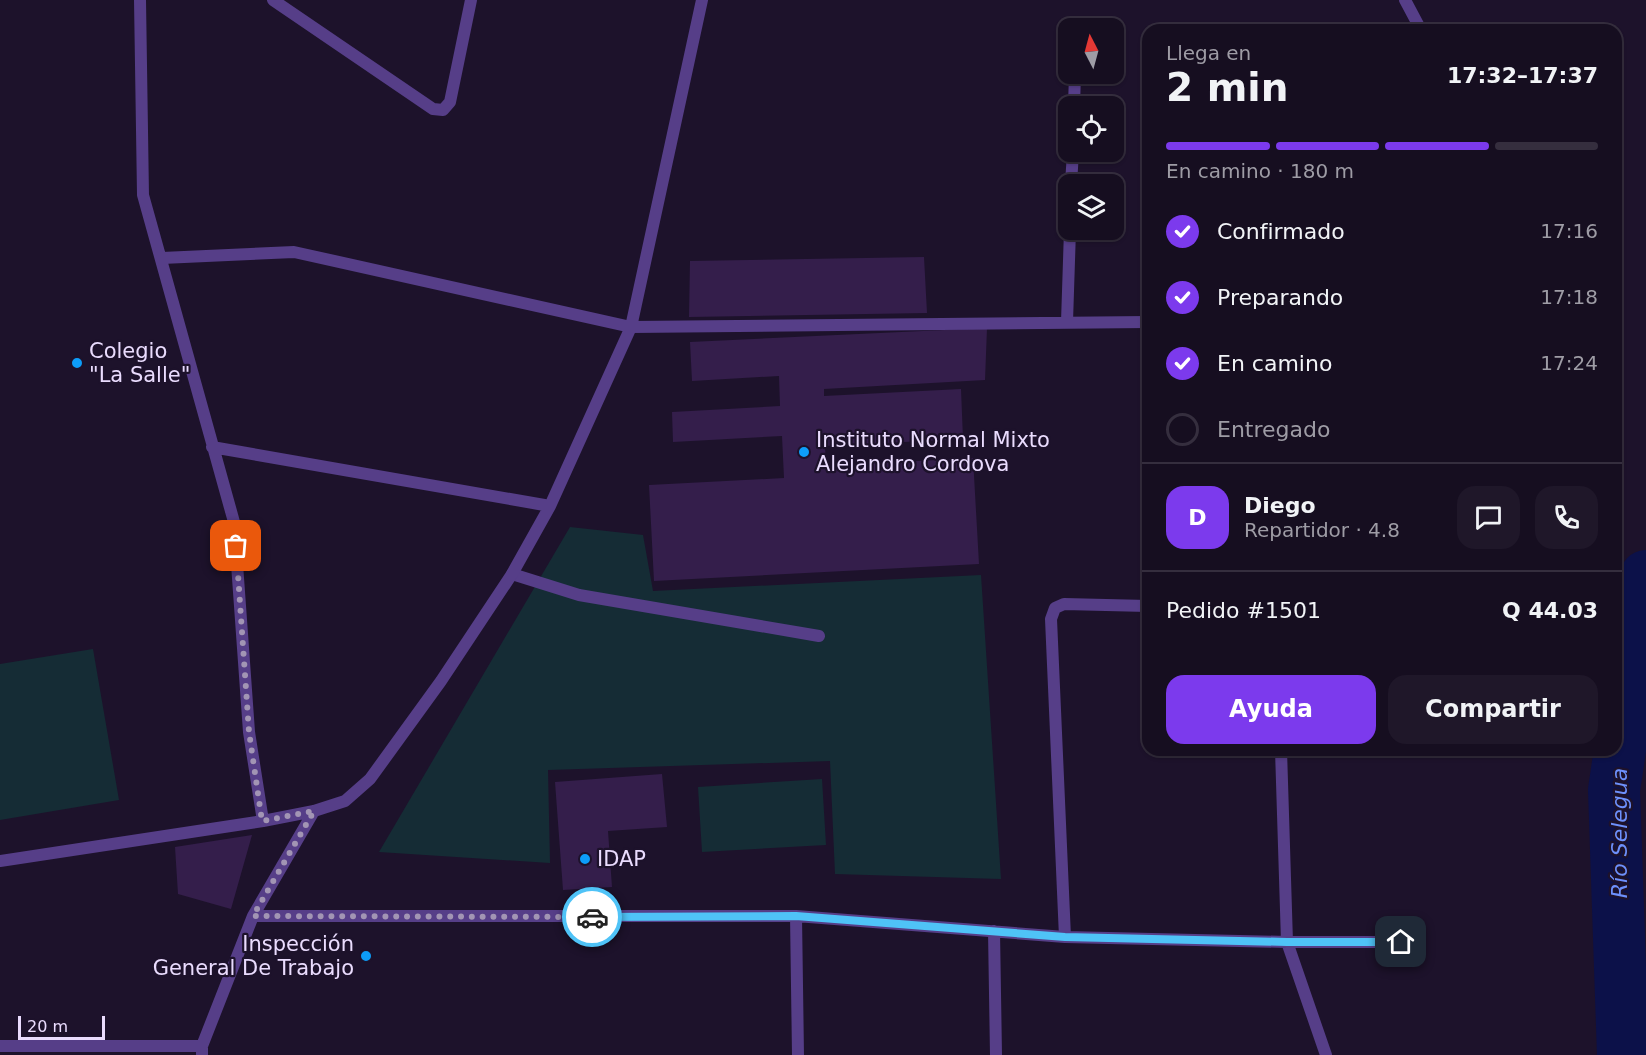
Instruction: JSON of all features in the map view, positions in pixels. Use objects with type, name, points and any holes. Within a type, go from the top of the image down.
[{"type":"street","points":[[140,0],[143,195],[234,522],[249,732],[262,821]]},
{"type":"street","points":[[273,0],[433,109],[443,110],[450,102],[471,0]]},
{"type":"street","points":[[0,861],[314,811],[345,801],[370,779],[441,681],[512,574],[550,506],[631,327],[702,0]]},
{"type":"street","points":[[1405,0],[1418,24]]},
{"type":"street","points":[[1067,322],[1070,240]]},
{"type":"street","points":[[162,258],[294,252],[631,327],[1142,322]]},
{"type":"street","points":[[212,447],[550,506]]},
{"type":"street","points":[[512,574],[579,595],[819,636]]},
{"type":"street","points":[[1065,937],[1051,619],[1055,608],[1064,604],[1142,606]]},
{"type":"street","points":[[1281,756],[1287,942],[1326,1055]]},
{"type":"street","points":[[0,1046],[202,1051],[253,916],[314,811]]},
{"type":"street","points":[[253,916],[796,916],[1065,937],[1401,942]]},
{"type":"street","points":[[796,916],[798,1055]]},
{"type":"street","points":[[994,931],[996,1055]]},
{"type":"shaded area","points":[[570,527],[643,535],[653,591],[981,575],[1001,879],[835,874],[830,761],[548,770],[550,863],[379,852]]},
{"type":"shaded area","points":[[93,649],[119,800],[0,820],[0,664]]},
{"type":"shaded area","points":[[822,779],[826,845],[702,852],[698,787]]},
{"type":"building","points":[[924,257],[927,313],[689,317],[690,261]]},
{"type":"building","name":"Instituto Normal Mixto Alejandro Cordova","points":[[987,328],[985,380],[824,389],[824,396],[961,389],[963,439],[825,446],[826,466],[973,458],[979,564],[654,581],[649,485],[784,478],[782,436],[673,442],[672,412],[780,406],[779,376],[692,381],[690,342]]},
{"type":"building","name":"IDAP","points":[[662,774],[667,827],[608,831],[612,887],[563,890],[555,782]]},
{"type":"building","points":[[252,835],[231,909],[178,894],[175,847]]},
{"type":"waterway","name":"Río Selegua","points":[[1622,736],[1646,576]]},
{"type":"waterway","name":"Río Selegua","points":[[1619,756],[1614,790],[1623,1055]]},
{"type":"way so far","points":[[236,546],[249,732],[262,821],[314,811],[253,916],[592,917]]},
{"type":"place","name":"Colegio \"La Salle\"","points":[[77,363]]},
{"type":"place","name":"Instituto Normal Mixto Alejandro Cordova","points":[[804,452]]},
{"type":"place","name":"IDAP","points":[[585,859]]},
{"type":"place","name":"Inspección General De Trabajo","points":[[366,956]]},
{"type":"route","points":[[592,917],[796,916],[1065,937],[1401,942]]}]
